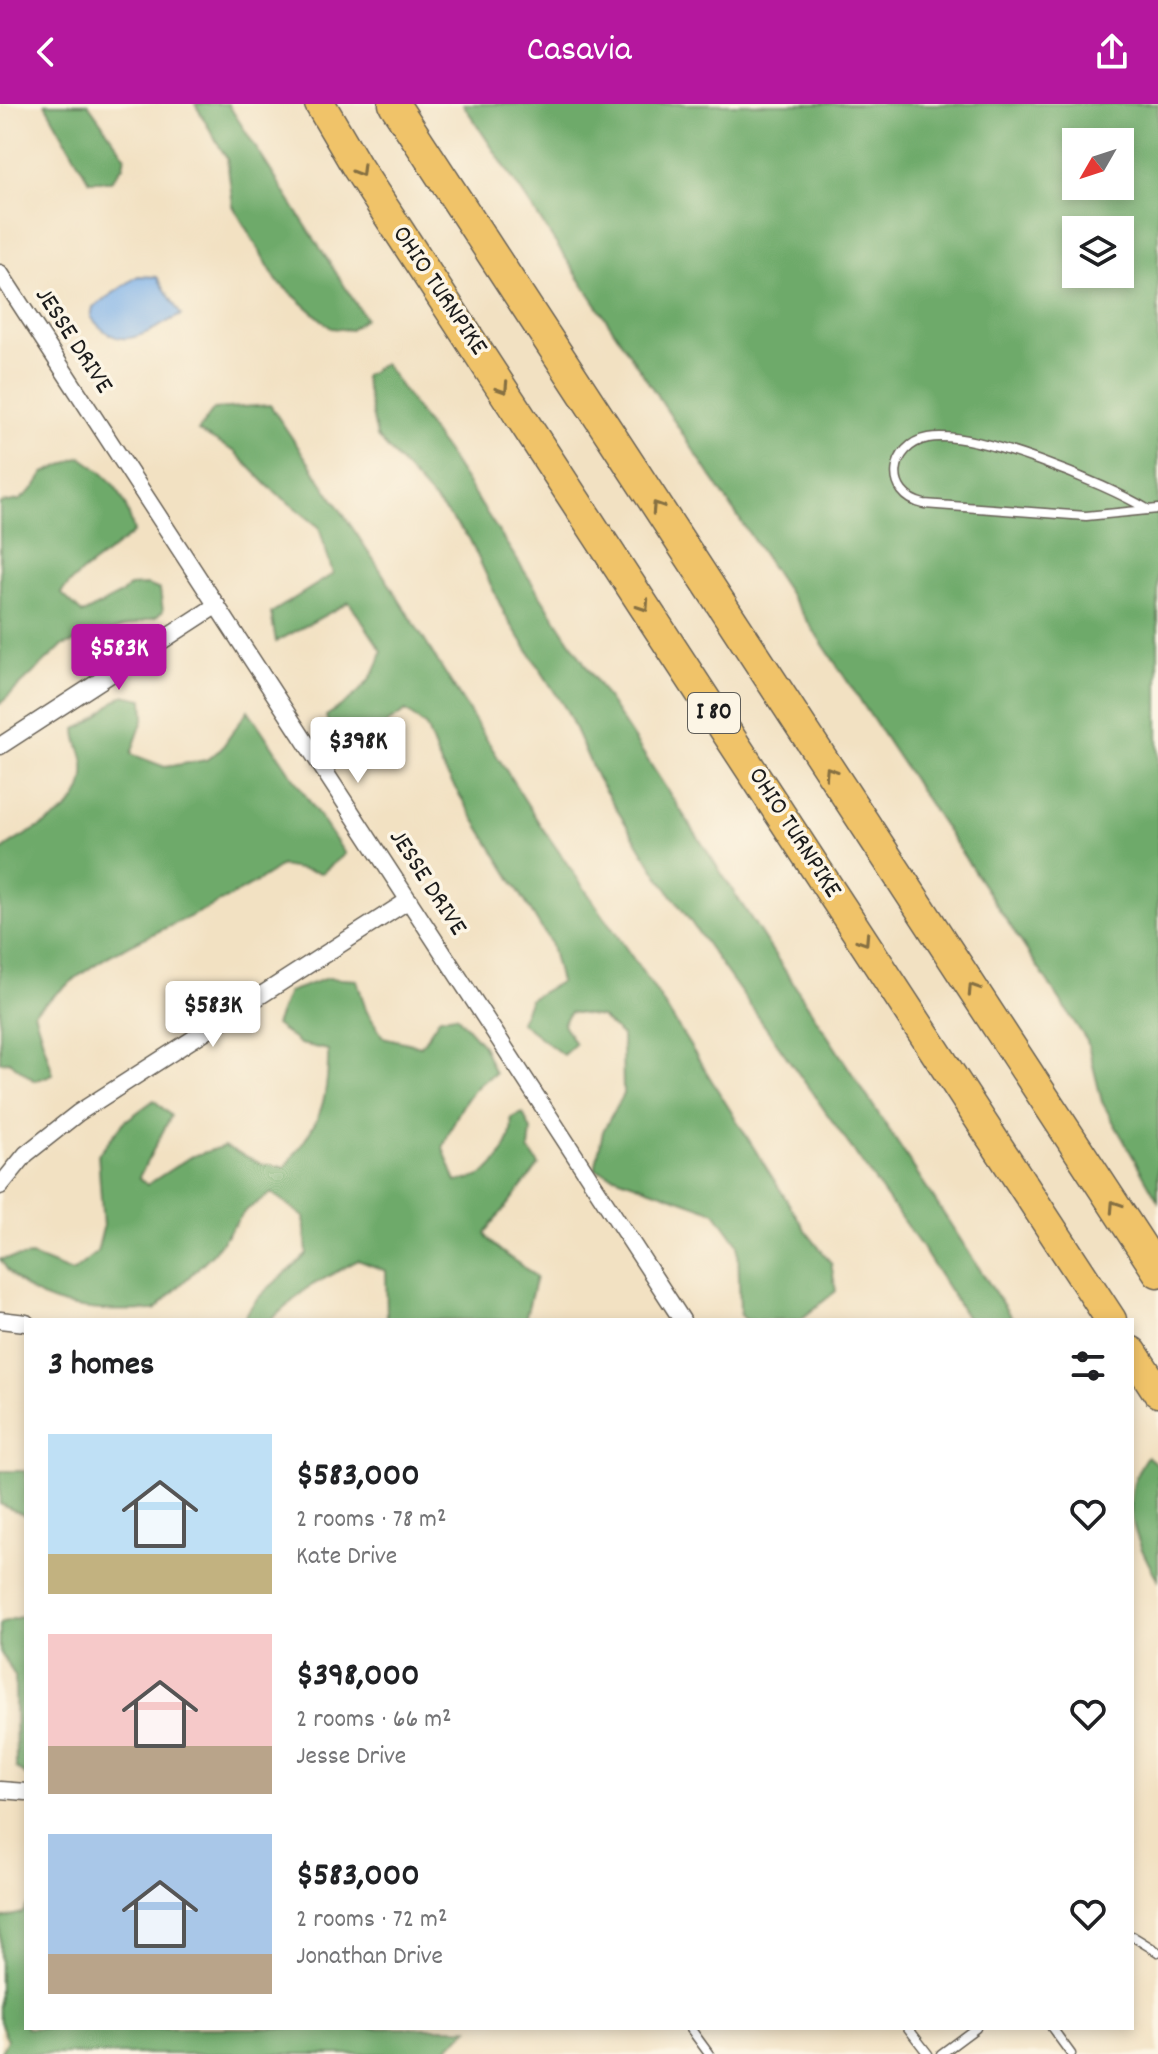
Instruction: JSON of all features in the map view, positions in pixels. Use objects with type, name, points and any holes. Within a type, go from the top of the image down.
[{"type":"highway","name":"OHIO TURNPIKE","points":[[320,104],[357,167],[1110,1318]]},
{"type":"highway","name":"I 80","points":[[394,104],[1158,1272]]},
{"type":"highway","points":[[1134,1355],[1158,1392]]},
{"type":"street","name":"JESSE DRIVE","points":[[0,273],[681,1318]]},
{"type":"street","points":[[0,746],[217,605]]},
{"type":"street","points":[[0,1186],[26,1154],[78,1113],[409,900]]},
{"type":"street","points":[[0,1320],[24,1323]]},
{"type":"street","points":[[0,1790],[24,1792]]},
{"type":"lane","points":[[1147,509],[1127,496],[1024,456],[955,438],[917,441],[901,455],[895,468],[898,487],[914,502],[924,504],[1086,516],[1158,509]]},
{"type":"lane","points":[[1134,1937],[1158,1952]]},
{"type":"lane","points":[[691,2030],[709,2054]]},
{"type":"lane","points":[[910,2030],[928,2054]]},
{"type":"lane","points":[[941,2054],[973,2030]]},
{"type":"lane","points":[[1053,2030],[1071,2054]]},
{"type":"green space","points":[[45,104],[88,104],[125,156],[123,166],[111,181],[89,181]]},
{"type":"green space","points":[[195,104],[228,104],[365,318],[350,330],[331,328],[277,281],[233,206],[227,159]]},
{"type":"green space","points":[[463,104],[1158,104],[1158,1201],[1102,1102],[1087,1041]]},
{"type":"green space","points":[[384,363],[448,454],[1012,1318],[967,1318],[921,1246],[661,880],[597,778],[567,711],[505,615],[469,538],[377,437],[364,376]]},
{"type":"green space","points":[[270,405],[376,563],[541,826],[655,990],[806,1231],[831,1263],[836,1291],[802,1318],[744,1318],[740,1314],[738,1244],[715,1212],[595,1169],[603,1131],[623,1094],[622,1036],[601,1017],[570,1012],[563,1024],[575,1044],[563,1055],[520,1022],[530,999],[560,982],[550,942],[441,765],[426,727],[406,711],[386,724],[386,741],[334,748],[326,716],[368,681],[382,651],[349,602],[276,642],[271,613],[333,574],[319,527],[268,486],[235,452],[198,431],[214,409]]},
{"type":"green space","points":[[81,457],[116,488],[134,532],[61,593],[83,614],[121,594],[129,586],[148,585],[160,590],[163,611],[156,617],[62,646],[0,704],[0,503],[20,500],[35,487],[44,473]]},
{"type":"green space","points":[[124,695],[143,699],[144,717],[131,754],[165,767],[206,760],[221,749],[248,710],[345,854],[322,873],[281,866],[241,891],[118,951],[85,971],[34,1012],[53,1074],[35,1081],[9,1061],[0,1062],[0,852],[56,817],[78,796],[84,764],[76,729]]},
{"type":"green space","points":[[327,978],[357,980],[366,1010],[383,1037],[421,1046],[440,1017],[456,1015],[483,1045],[495,1074],[469,1096],[443,1148],[456,1182],[479,1176],[494,1164],[504,1150],[511,1133],[511,1118],[523,1113],[531,1130],[529,1150],[539,1165],[485,1233],[501,1251],[536,1277],[526,1318],[387,1318],[386,1271],[358,1260],[307,1288],[273,1318],[245,1318],[255,1301],[307,1254],[304,1217],[272,1193],[245,1211],[213,1253],[155,1310],[90,1309],[49,1300],[30,1291],[0,1259],[32,1256],[72,1272],[97,1252],[103,1228],[98,1154],[124,1122],[154,1100],[171,1116],[139,1177],[147,1185],[190,1157],[224,1146],[262,1164],[285,1167],[319,1113],[328,1069],[328,1050],[300,1044],[275,1025],[288,992]]},
{"type":"green space","points":[[1147,1456],[1158,1465],[1158,1580],[1134,1526],[1134,1484]]},
{"type":"green space","points":[[0,1471],[24,1471],[24,1515],[0,1504]]},
{"type":"green space","points":[[24,1616],[24,1774],[16,1768],[15,1676],[0,1652],[0,1623]]},
{"type":"green space","points":[[24,1910],[24,2030],[467,2030],[441,2054],[0,2054],[7,2040],[0,2021],[0,1919]]},
{"type":"water","points":[[138,276],[157,277],[181,315],[144,334],[123,338],[112,336],[91,317],[93,307]]}]
